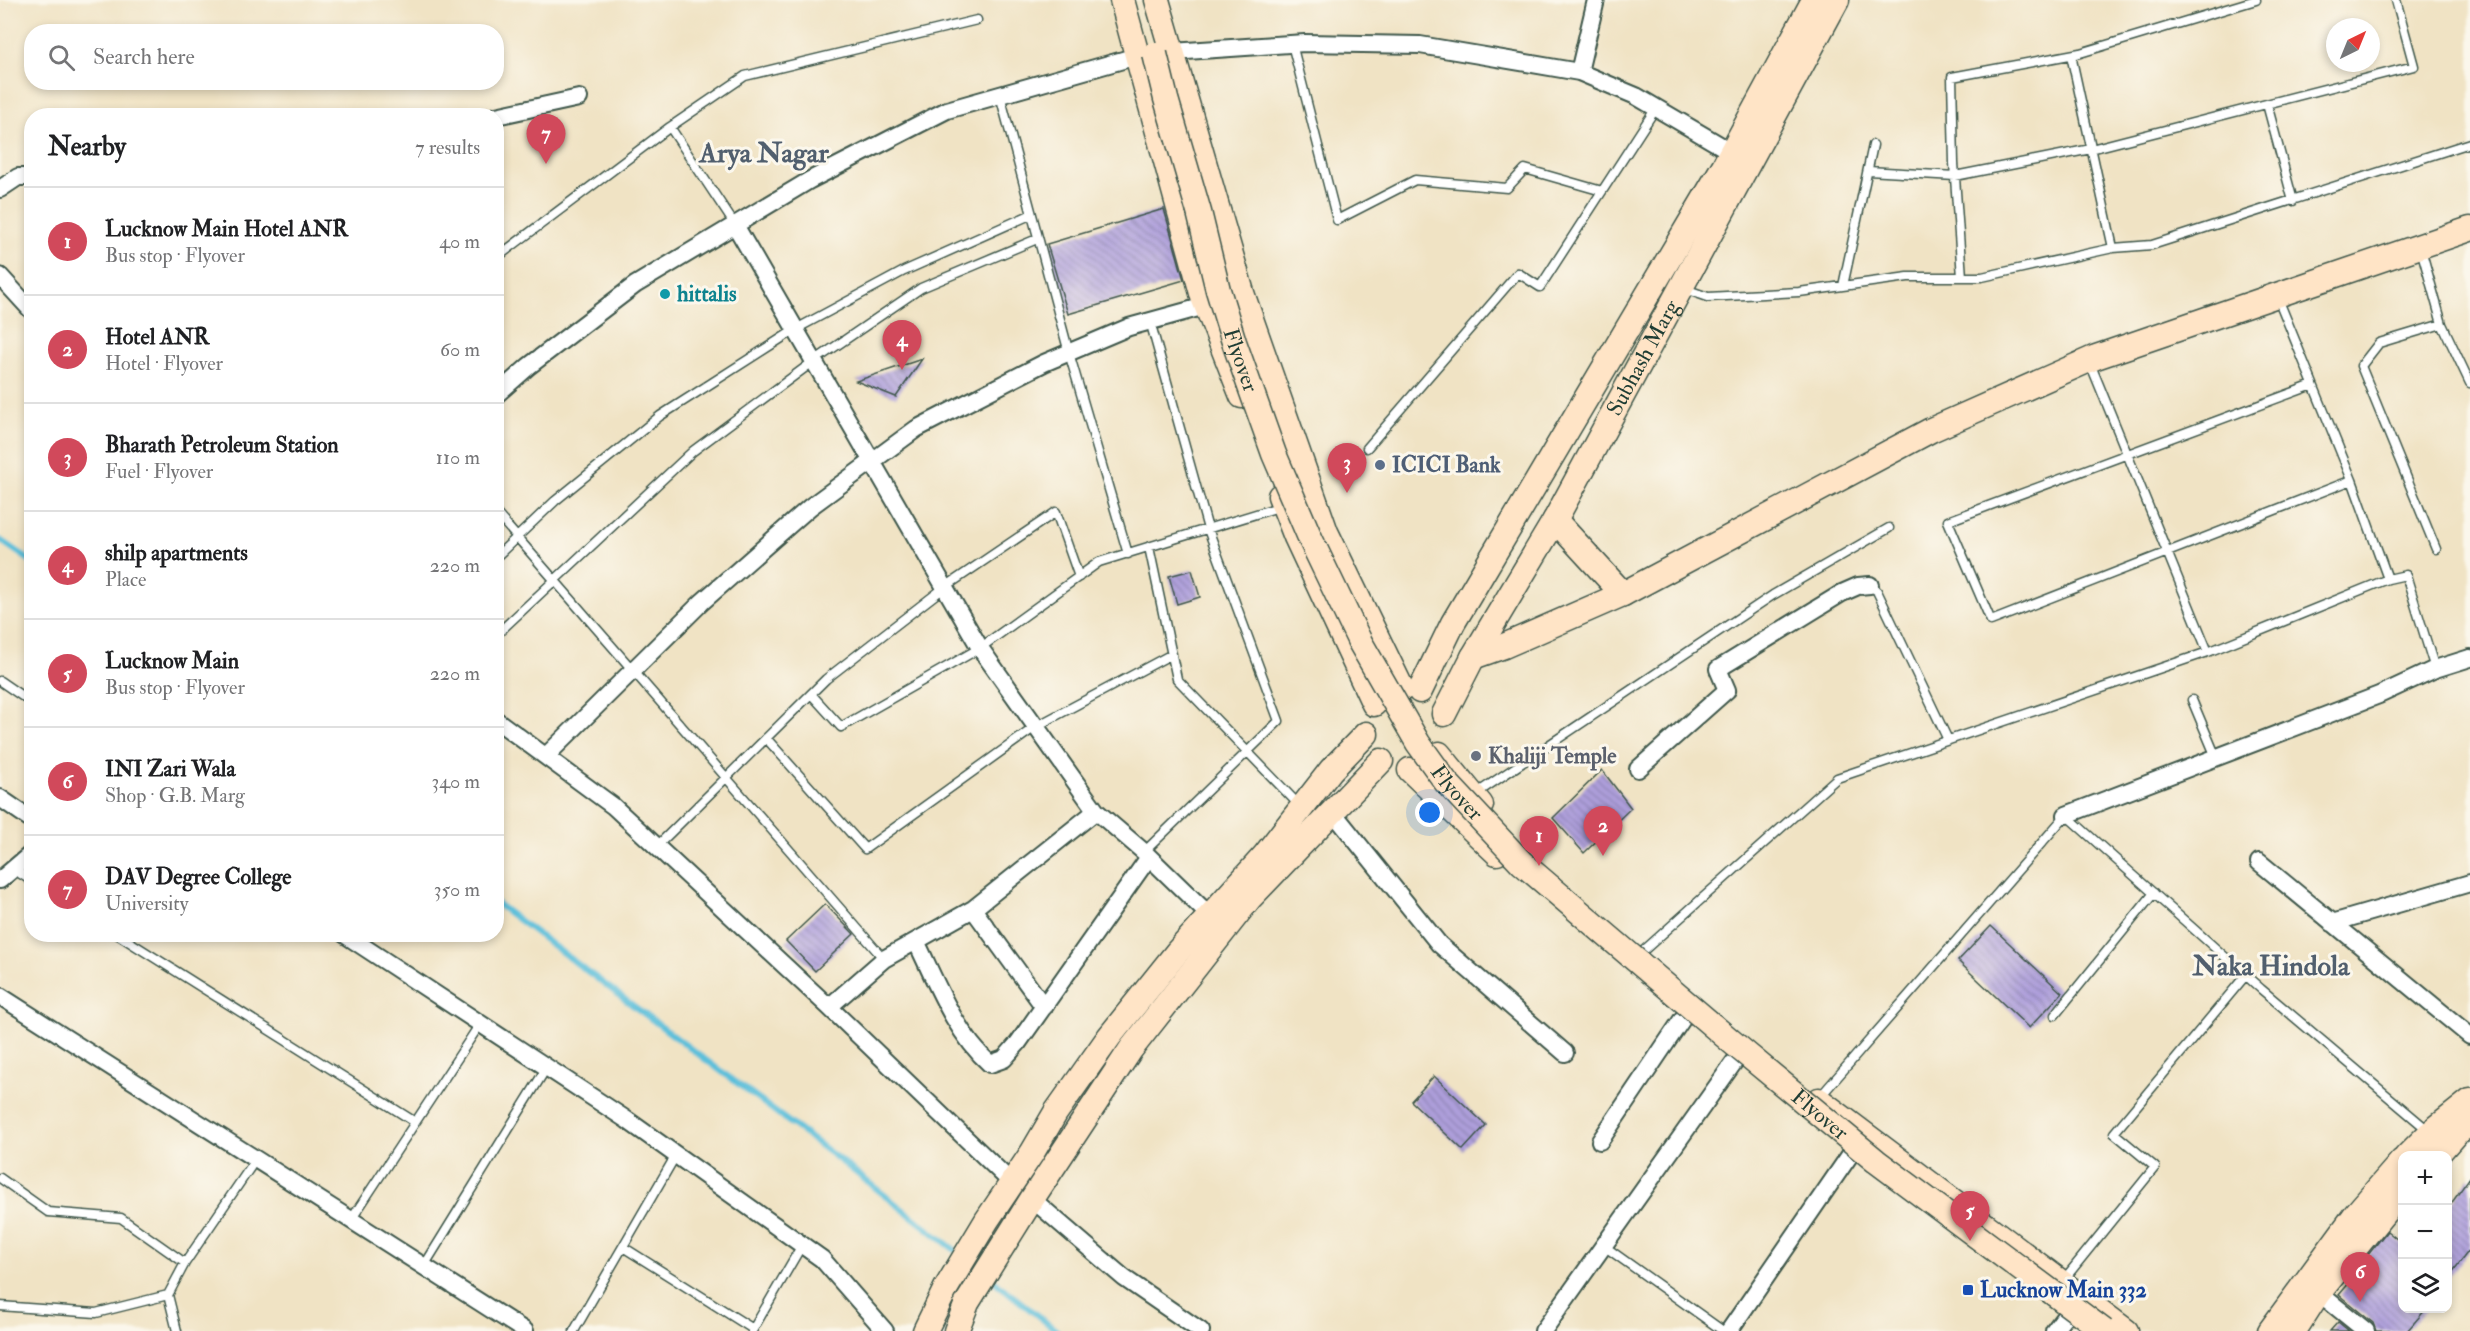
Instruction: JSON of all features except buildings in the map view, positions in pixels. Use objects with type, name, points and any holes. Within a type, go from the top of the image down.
[{"type":"main road","points":[[1122,0],[1155,54],[1326,532],[1411,690]]},
{"type":"main road","points":[[1411,690],[1740,157],[1814,0]]},
{"type":"main road","name":"Subhash Marg","points":[[1444,714],[1473,657],[1555,520],[1681,288],[1740,157],[1837,0]]},
{"type":"main road","name":"Flyover","points":[[1146,4],[1155,54],[1221,300],[1274,454],[1311,540],[1360,642],[1418,743],[1446,782],[1522,863],[1732,1042],[1876,1161],[2104,1331]]},
{"type":"main road","points":[[1155,54],[1207,306],[1296,537],[1374,704]]},
{"type":"main road","points":[[1473,657],[1504,646],[1623,594],[1931,430],[2089,360],[2470,229]]},
{"type":"main road","points":[[1555,520],[1623,594]]},
{"type":"main road","points":[[1411,690],[1438,704],[1444,714],[1446,734],[1439,753],[1421,768],[1410,770],[1390,766],[1381,761],[1368,744],[1366,734],[1369,713],[1374,704],[1391,691],[1411,690]]},
{"type":"main road","points":[[924,1331],[946,1288],[987,1220],[1032,1153],[1056,1112],[1109,1037],[1178,951],[1265,855],[1331,770],[1366,734]]},
{"type":"main road","points":[[1439,753],[1486,811],[1539,866],[1642,952],[1812,1107],[1851,1155],[2066,1306],[2126,1331]]},
{"type":"main road","points":[[956,1331],[967,1304],[1032,1199],[1131,1049],[1249,899],[1381,761]]},
{"type":"main road","points":[[1410,770],[1460,815],[1529,884],[1737,1058],[1812,1107],[1864,1134],[2066,1306],[2089,1331]]},
{"type":"main road","points":[[2433,1144],[2470,1101]]},
{"type":"main road","points":[[2416,1151],[2470,1125]]},
{"type":"main road","points":[[2270,1331],[2355,1215],[2398,1167]]},
{"type":"main road","points":[[2294,1331],[2319,1293],[2398,1197]]},
{"type":"street","points":[[1579,72],[1596,0]]},
{"type":"street","points":[[504,388],[529,366],[635,285],[810,180],[947,110],[1155,54],[1292,44],[1420,45],[1579,72],[1636,96],[1740,157]]},
{"type":"street","points":[[504,114],[579,98]]},
{"type":"street","points":[[0,189],[18,177],[24,177]]},
{"type":"street","points":[[735,225],[980,648],[1096,811],[1147,854],[1210,916]]},
{"type":"street","points":[[0,276],[24,302]]},
{"type":"street","points":[[546,756],[702,602],[810,507],[916,429],[1044,363],[1129,327],[1243,296]]},
{"type":"street","points":[[1638,769],[1727,690],[1718,669],[1842,593],[1858,586],[1870,585]]},
{"type":"street","points":[[2066,815],[2379,694],[2435,669],[2470,658]]},
{"type":"street","points":[[504,726],[613,806],[829,1007],[1012,1183]]},
{"type":"street","points":[[0,798],[24,814]]},
{"type":"street","points":[[829,1007],[884,959],[973,909],[1096,811]]},
{"type":"street","points":[[1332,811],[1439,944],[1565,1053]]},
{"type":"street","points":[[916,941],[976,1052],[990,1064],[1005,1059],[1044,1007],[1147,854]]},
{"type":"street","points":[[6,875],[24,860]]},
{"type":"street","points":[[2259,862],[2470,1036]]},
{"type":"street","points":[[2332,923],[2470,884]]},
{"type":"street","points":[[973,909],[1044,1007]]},
{"type":"street","points":[[356,942],[547,1067],[822,1259],[885,1331]]},
{"type":"street","points":[[0,996],[525,1331]]},
{"type":"street","points":[[1600,1141],[1685,1015]]},
{"type":"street","points":[[1544,1331],[1737,1058]]},
{"type":"street","points":[[1729,1331],[1864,1134]]},
{"type":"street","points":[[1032,1199],[1124,1278],[1202,1331]]},
{"type":"street","points":[[2319,1293],[2366,1331]]},
{"type":"lane","points":[[1962,277],[1955,176],[1953,77],[2071,55],[2256,0]]},
{"type":"lane","points":[[1868,171],[1955,176],[2091,149],[2414,66],[2396,0]]},
{"type":"lane","points":[[504,252],[670,127],[744,76],[977,20]]},
{"type":"lane","points":[[1292,44],[1337,220],[1415,180],[1507,188],[1525,169],[1602,191]]},
{"type":"lane","points":[[2071,55],[2113,248]]},
{"type":"lane","points":[[1000,95],[1068,353],[1128,554]]},
{"type":"lane","points":[[2267,104],[2293,201]]},
{"type":"lane","points":[[1367,448],[1518,273],[1540,287],[1656,108]]},
{"type":"lane","points":[[670,127],[735,225]]},
{"type":"lane","points":[[1681,288],[1708,297],[1798,292],[1908,277],[1982,277],[2113,248],[2152,245],[2470,143]]},
{"type":"lane","points":[[1843,286],[1873,145]]},
{"type":"lane","points":[[504,550],[555,501],[660,416],[796,329],[904,271],[1030,215]]},
{"type":"lane","points":[[504,628],[693,451],[814,361],[921,288],[1037,239]]},
{"type":"lane","points":[[2420,246],[2442,324],[2470,383]]},
{"type":"lane","points":[[2276,296],[2352,480],[2388,579]]},
{"type":"lane","points":[[1147,854],[1279,721],[1208,529],[1150,321]]},
{"type":"lane","points":[[2436,549],[2361,366],[2379,343],[2442,324]]},
{"type":"lane","points":[[2089,360],[2208,652]]},
{"type":"lane","points":[[2313,385],[1948,521],[1992,621],[2352,480]]},
{"type":"lane","points":[[811,694],[841,728],[980,648],[1098,562],[1313,496]]},
{"type":"lane","points":[[656,847],[826,679],[945,586],[1056,512],[1079,577]]},
{"type":"lane","points":[[504,522],[884,959]]},
{"type":"lane","points":[[1473,796],[1773,595],[1890,528]]},
{"type":"lane","points":[[1149,547],[1177,679],[1302,807]]},
{"type":"lane","points":[[1642,952],[1837,778],[2208,652],[2388,579],[2406,575],[2435,669]]},
{"type":"lane","points":[[1870,585],[1877,591],[1948,740]]},
{"type":"lane","points":[[766,738],[865,849],[1035,727],[1172,654]]},
{"type":"lane","points":[[0,681],[24,698]]},
{"type":"lane","points":[[2192,700],[2216,757]]},
{"type":"lane","points":[[1812,1107],[2066,815],[2433,1144]]},
{"type":"lane","points":[[6,875],[24,879]]},
{"type":"lane","points":[[2055,1015],[2154,893]]},
{"type":"lane","points":[[130,942],[416,1122]]},
{"type":"lane","points":[[2066,1306],[2155,1167],[2114,1133],[2246,975]]},
{"type":"lane","points":[[351,1220],[480,1024]]},
{"type":"lane","points":[[424,1266],[547,1067]]},
{"type":"lane","points":[[574,1331],[676,1155]]},
{"type":"lane","points":[[177,1331],[168,1295],[185,1263],[256,1159]]},
{"type":"lane","points":[[0,1178],[48,1212],[121,1218],[185,1263]]},
{"type":"lane","points":[[623,1247],[753,1330],[802,1245]]},
{"type":"lane","points":[[1604,1246],[1723,1331]]},
{"type":"lane","points":[[0,1306],[96,1313],[168,1295]]},
{"type":"waterway","points":[[0,540],[24,556]]},
{"type":"waterway","points":[[504,909],[837,1158],[960,1254]]},
{"type":"waterway","points":[[989,1277],[1057,1331]]},
{"type":"place","name":"DAV Degree College","points":[[546,164]]},
{"type":"place","name":"hittalis","points":[[665,294]]},
{"type":"place","name":"shilp apartments","points":[[902,370]]},
{"type":"place","name":"ICICI Bank","points":[[1380,465]]},
{"type":"place","name":"Bharath Petroleum Station","points":[[1347,493]]},
{"type":"place","name":"Khaliji Temple","points":[[1476,756]]},
{"type":"place","name":"Hotel ANR","points":[[1603,856]]},
{"type":"place","name":"Lucknow Main Hotel ANR","points":[[1539,866]]},
{"type":"place","name":"Lucknow Main","points":[[1970,1241]]},
{"type":"place","name":"Lucknow Main 332","points":[[1968,1290]]},
{"type":"place","name":"INI Zari Wala","points":[[2360,1302]]},
{"type":"district","name":"Arya Nagar","points":[[764,153]]},
{"type":"district","name":"Naka Hindola","points":[[2271,966]]}]
